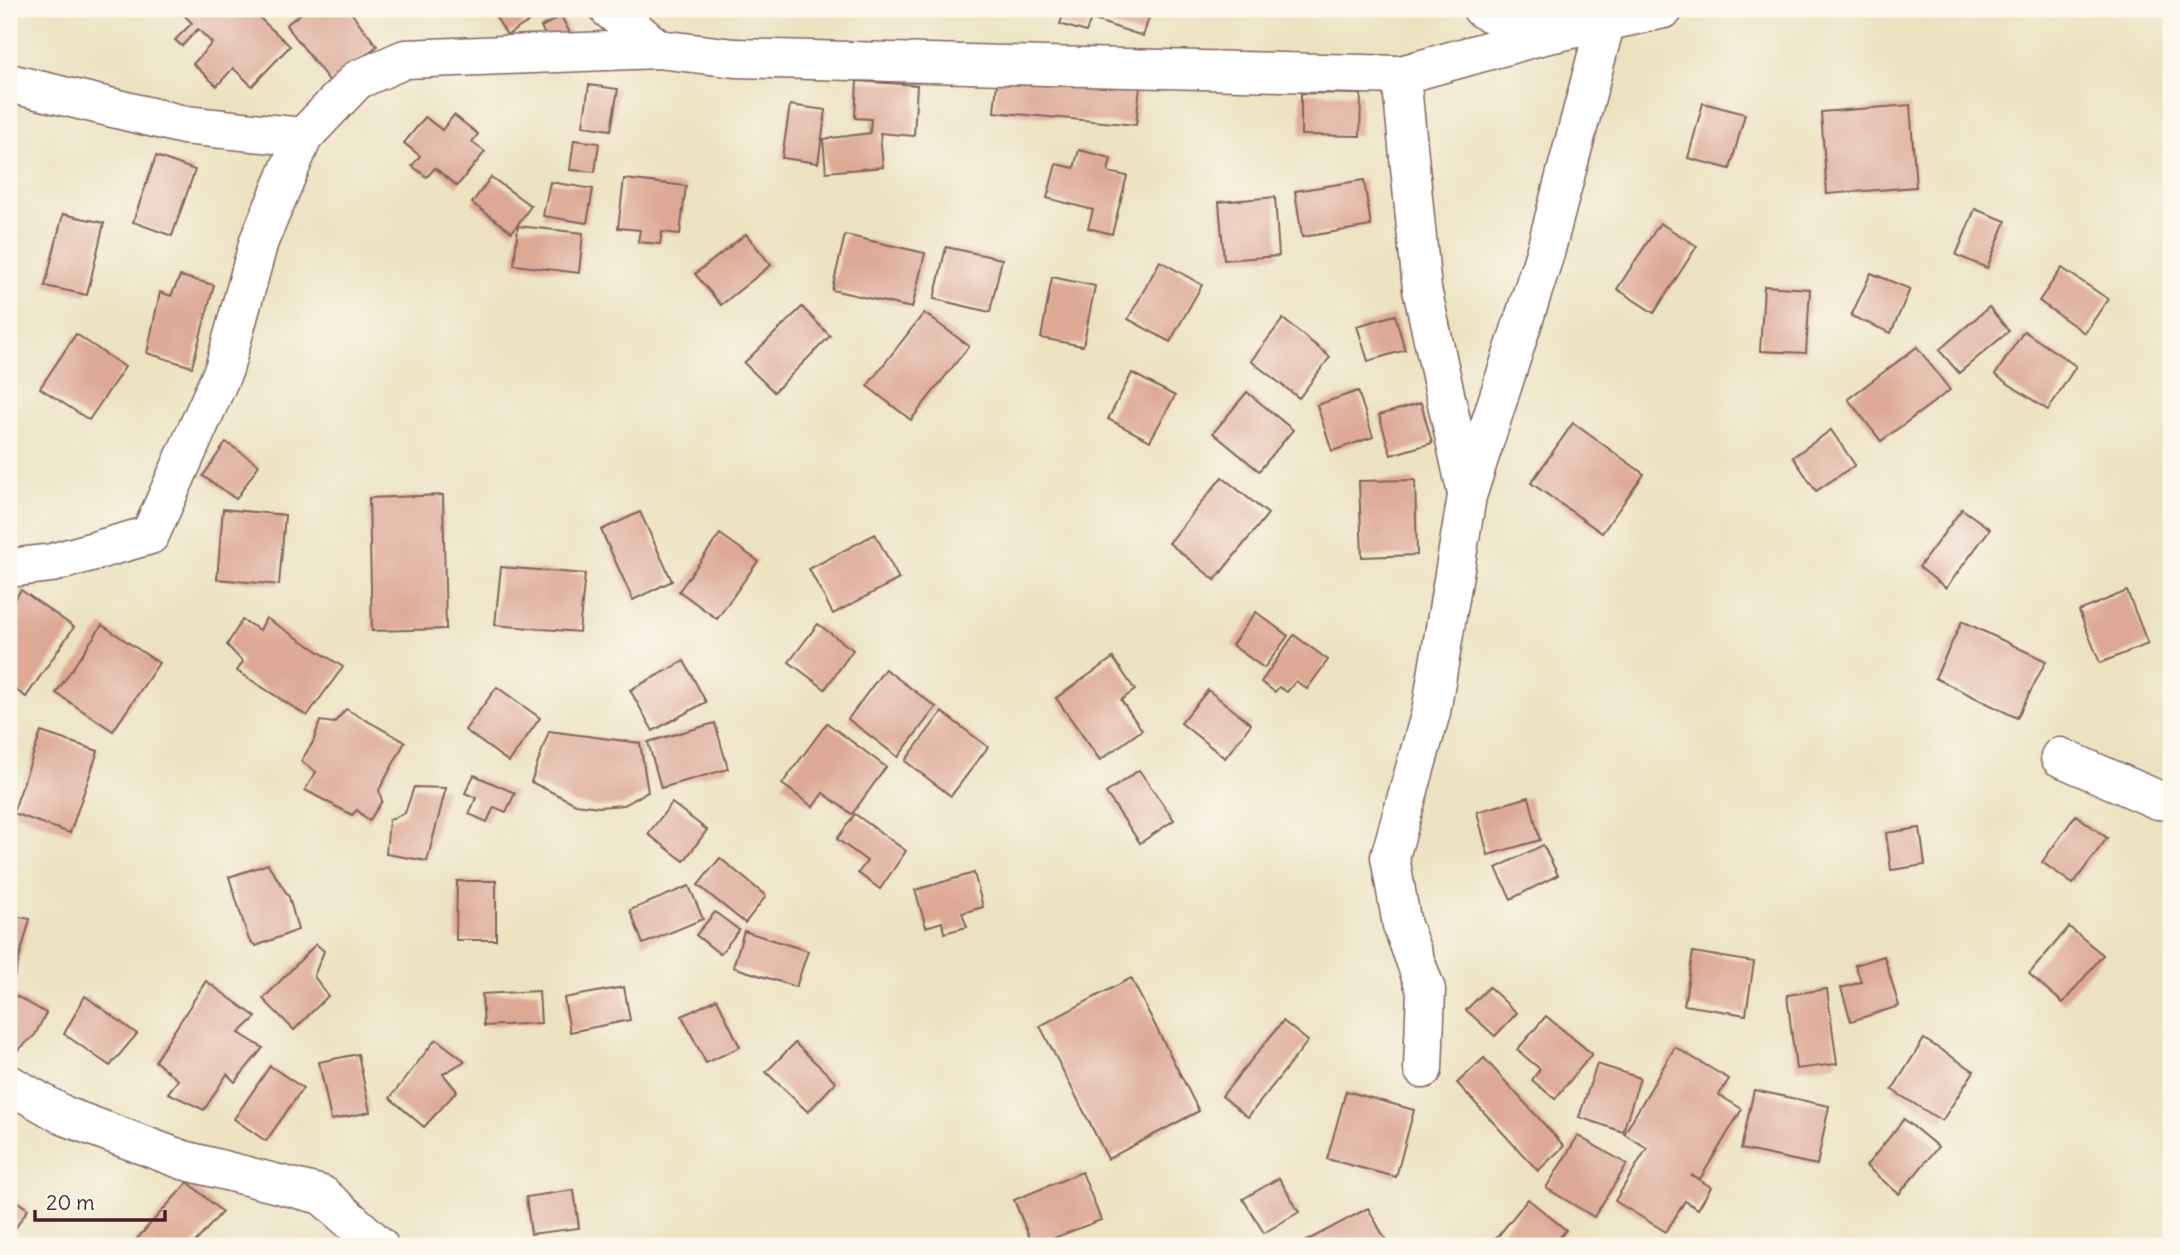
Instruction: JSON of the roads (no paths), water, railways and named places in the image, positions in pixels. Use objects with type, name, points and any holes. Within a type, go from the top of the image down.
[{"type":"street","points":[[609,9],[657,48]]},
{"type":"street","points":[[1482,9],[1540,36]]},
{"type":"street","points":[[9,568],[52,563],[150,535],[224,369],[259,241],[303,136],[357,80],[405,59],[657,48],[736,58],[1401,75],[1540,36],[1664,9]]},
{"type":"street","points":[[1423,1069],[1426,990],[1402,925],[1390,857],[1431,712],[1467,496],[1545,253],[1606,21]]},
{"type":"street","points":[[1401,75],[1422,289],[1467,496]]},
{"type":"street","points":[[9,83],[184,125],[303,136]]},
{"type":"street","points":[[2060,757],[2158,800],[2171,801]]},
{"type":"street","points":[[9,1084],[65,1116],[183,1160],[322,1195],[379,1246]]}]
